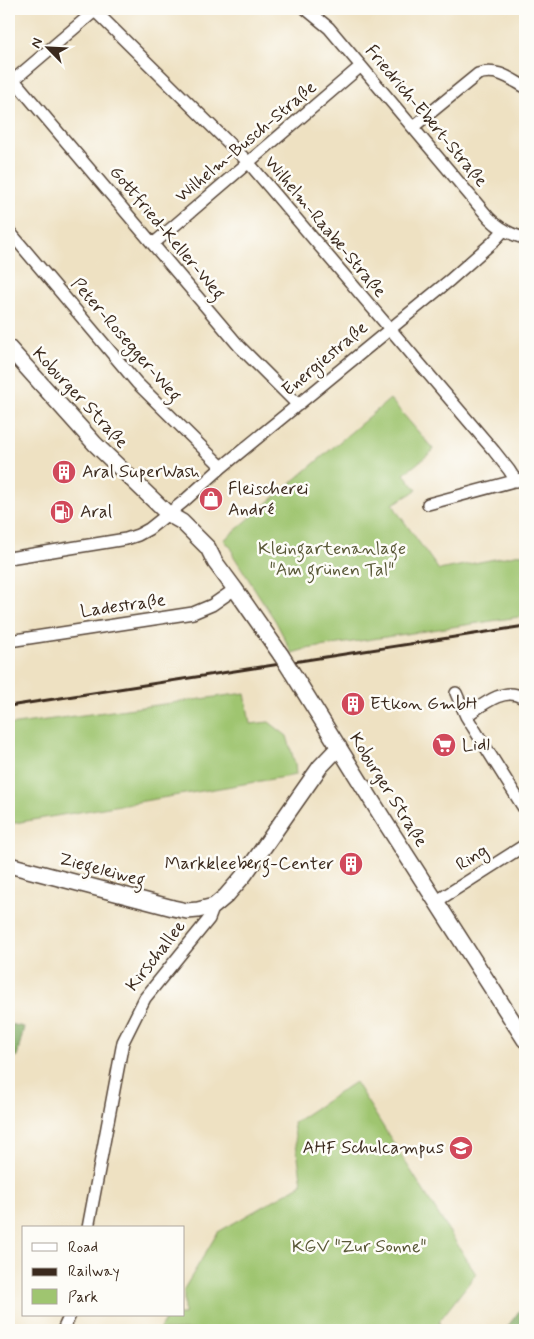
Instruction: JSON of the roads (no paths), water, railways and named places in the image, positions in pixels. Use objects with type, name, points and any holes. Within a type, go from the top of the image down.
[{"type":"main road","name":"Koburger Straße","points":[[10,352],[95,444],[168,514],[186,540],[204,557],[215,562],[281,655],[525,1040]]},
{"type":"main road","name":"Kirschallee","points":[[214,906],[226,896],[245,874],[320,767],[339,747]]},
{"type":"main road","name":"Ziegeleiweg","points":[[9,865],[173,908],[198,910],[214,906]]},
{"type":"street","points":[[11,82],[95,9]]},
{"type":"street","name":"Wilhelm-Raabe-Straße","points":[[95,9],[248,162],[520,480]]},
{"type":"street","name":"Friedrich-Ebert-Straße","points":[[306,9],[326,25],[485,213],[504,230],[515,236],[525,238]]},
{"type":"street","name":"Wilhelm-Busch-Straße","points":[[153,244],[361,66]]},
{"type":"street","points":[[413,127],[478,74],[494,72],[506,76],[525,87]]},
{"type":"street","name":"Gottfried-Keller-Weg","points":[[11,82],[153,244],[239,346],[298,405]]},
{"type":"street","name":"Energiestraße","points":[[9,558],[126,540],[149,529],[457,274],[504,230]]},
{"type":"street","name":"Peter-Rosegger-Weg","points":[[9,231],[137,383],[222,467]]},
{"type":"street","points":[[428,504],[520,480]]},
{"type":"street","name":"Ladestraße","points":[[9,641],[193,613],[212,605],[235,589]]},
{"type":"street","points":[[456,693],[466,716],[525,810]]},
{"type":"street","points":[[466,716],[494,697],[509,694],[518,694],[521,697]]},
{"type":"street","name":"Ring","points":[[437,902],[525,845]]},
{"type":"street","name":"Kirschallee","points":[[88,1226],[123,1042],[145,998],[209,919],[214,906]]},
{"type":"street","points":[[63,1330],[70,1316]]},
{"type":"railway","points":[[9,706],[525,626]]},
{"type":"place","name":"Aral SuperWash","points":[[64,472]]},
{"type":"place","name":"Fleischerei André","points":[[211,499]]},
{"type":"place","name":"Aral","points":[[62,512]]},
{"type":"place","name":"Etkon GmbH","points":[[353,704]]},
{"type":"place","name":"Lidl","points":[[444,745]]},
{"type":"place","name":"Markkleeberg-Center","points":[[351,864]]},
{"type":"place","name":"AHF Schulcampus","points":[[461,1148]]},
{"type":"park label","name":"Kleingartenanlage \"Am grünen Tal\"","points":[[332,559]]},
{"type":"park label","name":"KGV \"Zur Sonne\"","points":[[359,1247]]}]
